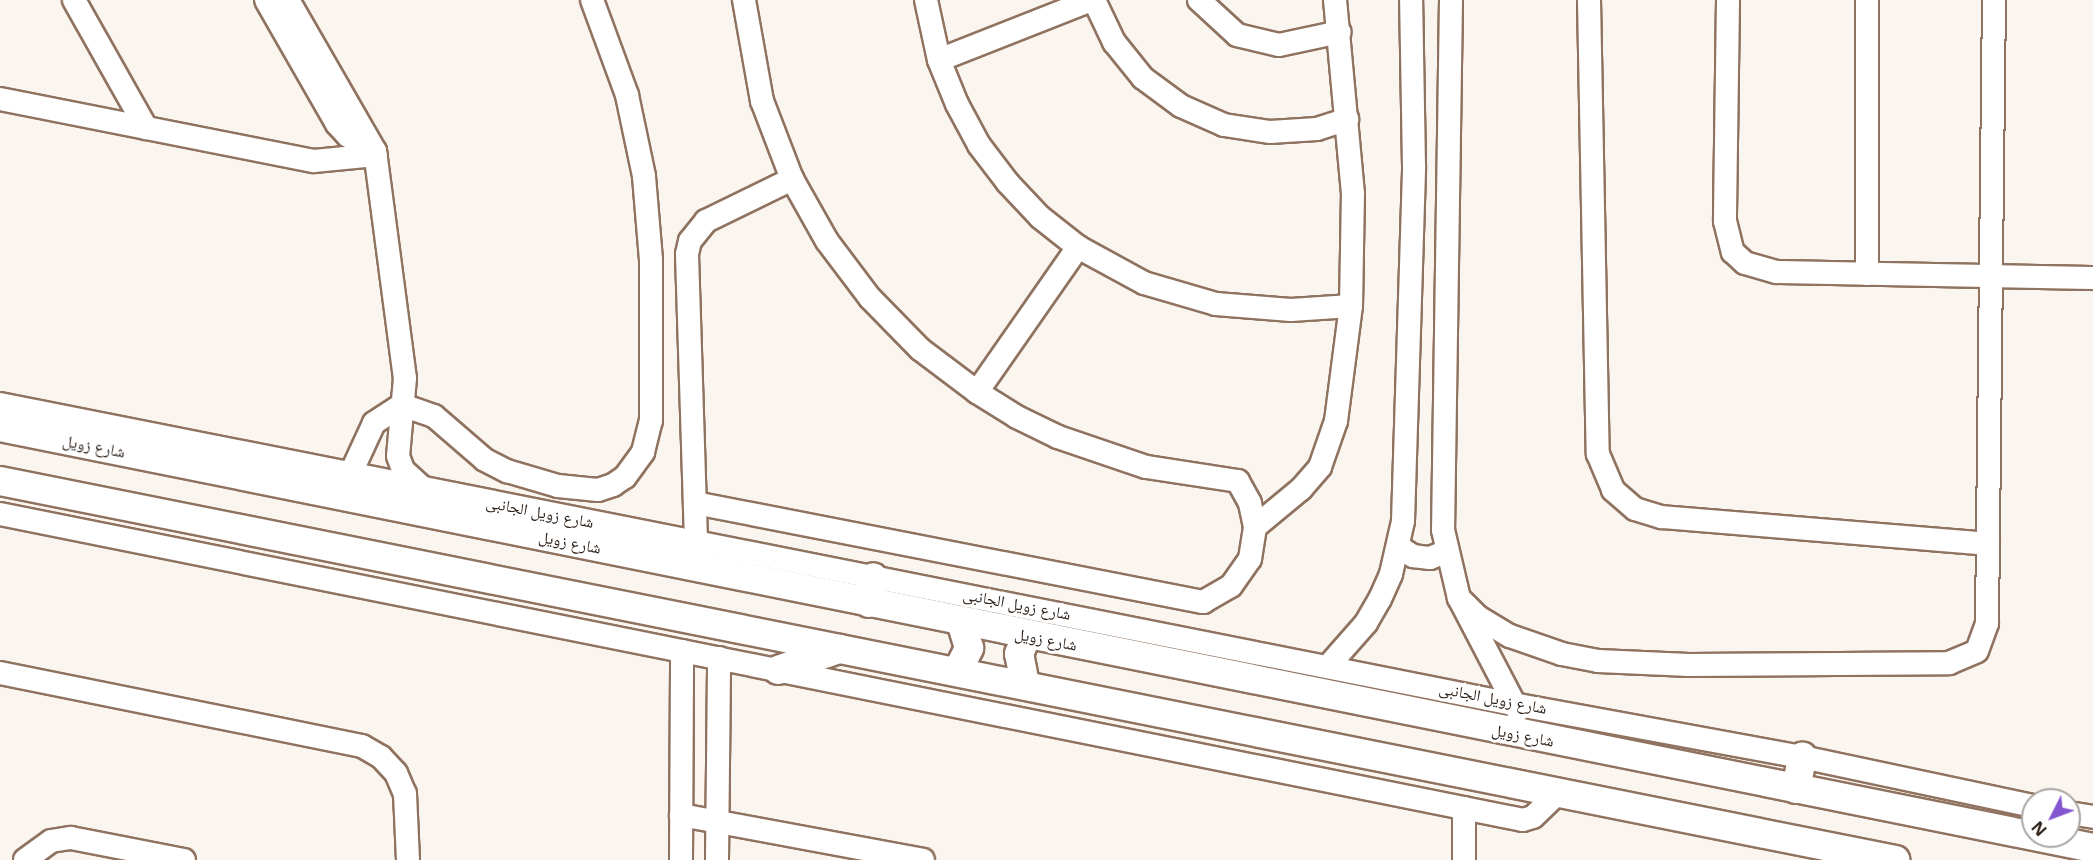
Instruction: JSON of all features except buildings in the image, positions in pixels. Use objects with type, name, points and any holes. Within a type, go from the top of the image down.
[{"type":"main road","name":"شارع زويل","points":[[0,427],[871,590],[961,622],[2093,848]]},
{"type":"main road","points":[[0,481],[1025,684],[1895,860]]},
{"type":"main road","points":[[957,672],[969,648],[961,622]]},
{"type":"main road","points":[[1025,684],[1019,654],[1027,634]]},
{"type":"main road","points":[[778,670],[841,649]]},
{"type":"main road","points":[[1796,789],[1802,757]]},
{"type":"street","points":[[74,0],[146,128]]},
{"type":"street","points":[[266,0],[337,124],[348,136],[375,153]]},
{"type":"street","points":[[288,0],[375,153],[403,352],[398,456],[403,470],[425,490]]},
{"type":"street","points":[[402,405],[434,417],[485,460],[507,471],[558,486],[598,490],[613,485],[630,471],[643,452],[651,422],[651,260],[644,176],[627,95],[592,0]]},
{"type":"street","points":[[695,502],[1203,602],[1231,586],[1238,577],[1250,559],[1255,527],[1250,503],[1238,481],[1146,467],[1102,454],[1048,432],[977,392],[920,349],[870,298],[827,241],[792,179],[762,101],[744,0]]},
{"type":"street","points":[[926,0],[939,60],[979,145],[1040,217],[1078,246],[1144,283],[1216,304],[1291,310],[1351,306]]},
{"type":"street","points":[[939,60],[1092,0],[1121,51],[1143,78],[1181,106],[1224,125],[1270,132],[1317,129],[1347,119]]},
{"type":"street","points":[[1199,0],[1237,34],[1279,45],[1340,32]]},
{"type":"street","points":[[1255,527],[1301,489],[1320,466],[1330,447],[1351,306],[1353,194],[1340,32],[1335,0]]},
{"type":"street","points":[[1329,664],[1366,623],[1391,574],[1399,547],[1403,521],[1414,166],[1411,0]]},
{"type":"street","points":[[1451,0],[1446,552],[1459,598],[1532,737]]},
{"type":"street","points":[[1589,0],[1598,454],[1613,490],[1635,509],[1662,517],[1988,544]]},
{"type":"street","points":[[1728,0],[1725,221],[1733,252],[1744,263],[1760,270],[2093,278]]},
{"type":"street","points":[[1867,0],[1867,274]]},
{"type":"street","points":[[1459,598],[1478,617],[1510,636],[1553,652],[1589,660],[1700,665],[1950,663],[1977,651],[1987,633],[1994,0]]},
{"type":"street","points":[[0,99],[314,161],[375,153]]},
{"type":"street","points":[[696,541],[687,254],[690,241],[706,221],[792,179]]},
{"type":"street","points":[[977,392],[1078,246]]},
{"type":"street","name":"شارع زويل الجانبى","points":[[0,404],[425,490],[696,541],[871,590],[1329,664],[1514,704],[1802,757],[2021,803]]},
{"type":"street","points":[[350,474],[374,423],[402,405]]},
{"type":"street","points":[[0,514],[1523,820],[1533,817],[1559,792]]},
{"type":"street","points":[[1399,547],[1413,556],[1430,558],[1446,552]]},
{"type":"street","points":[[681,860],[682,651]]},
{"type":"street","points":[[717,860],[719,658]]},
{"type":"street","points":[[0,673],[362,746],[381,757],[396,773],[405,794],[408,860]]},
{"type":"street","points":[[1464,808],[1464,860]]},
{"type":"street","points":[[681,815],[855,854],[923,860]]},
{"type":"street","points":[[25,860],[51,841],[72,838],[184,860]]}]
